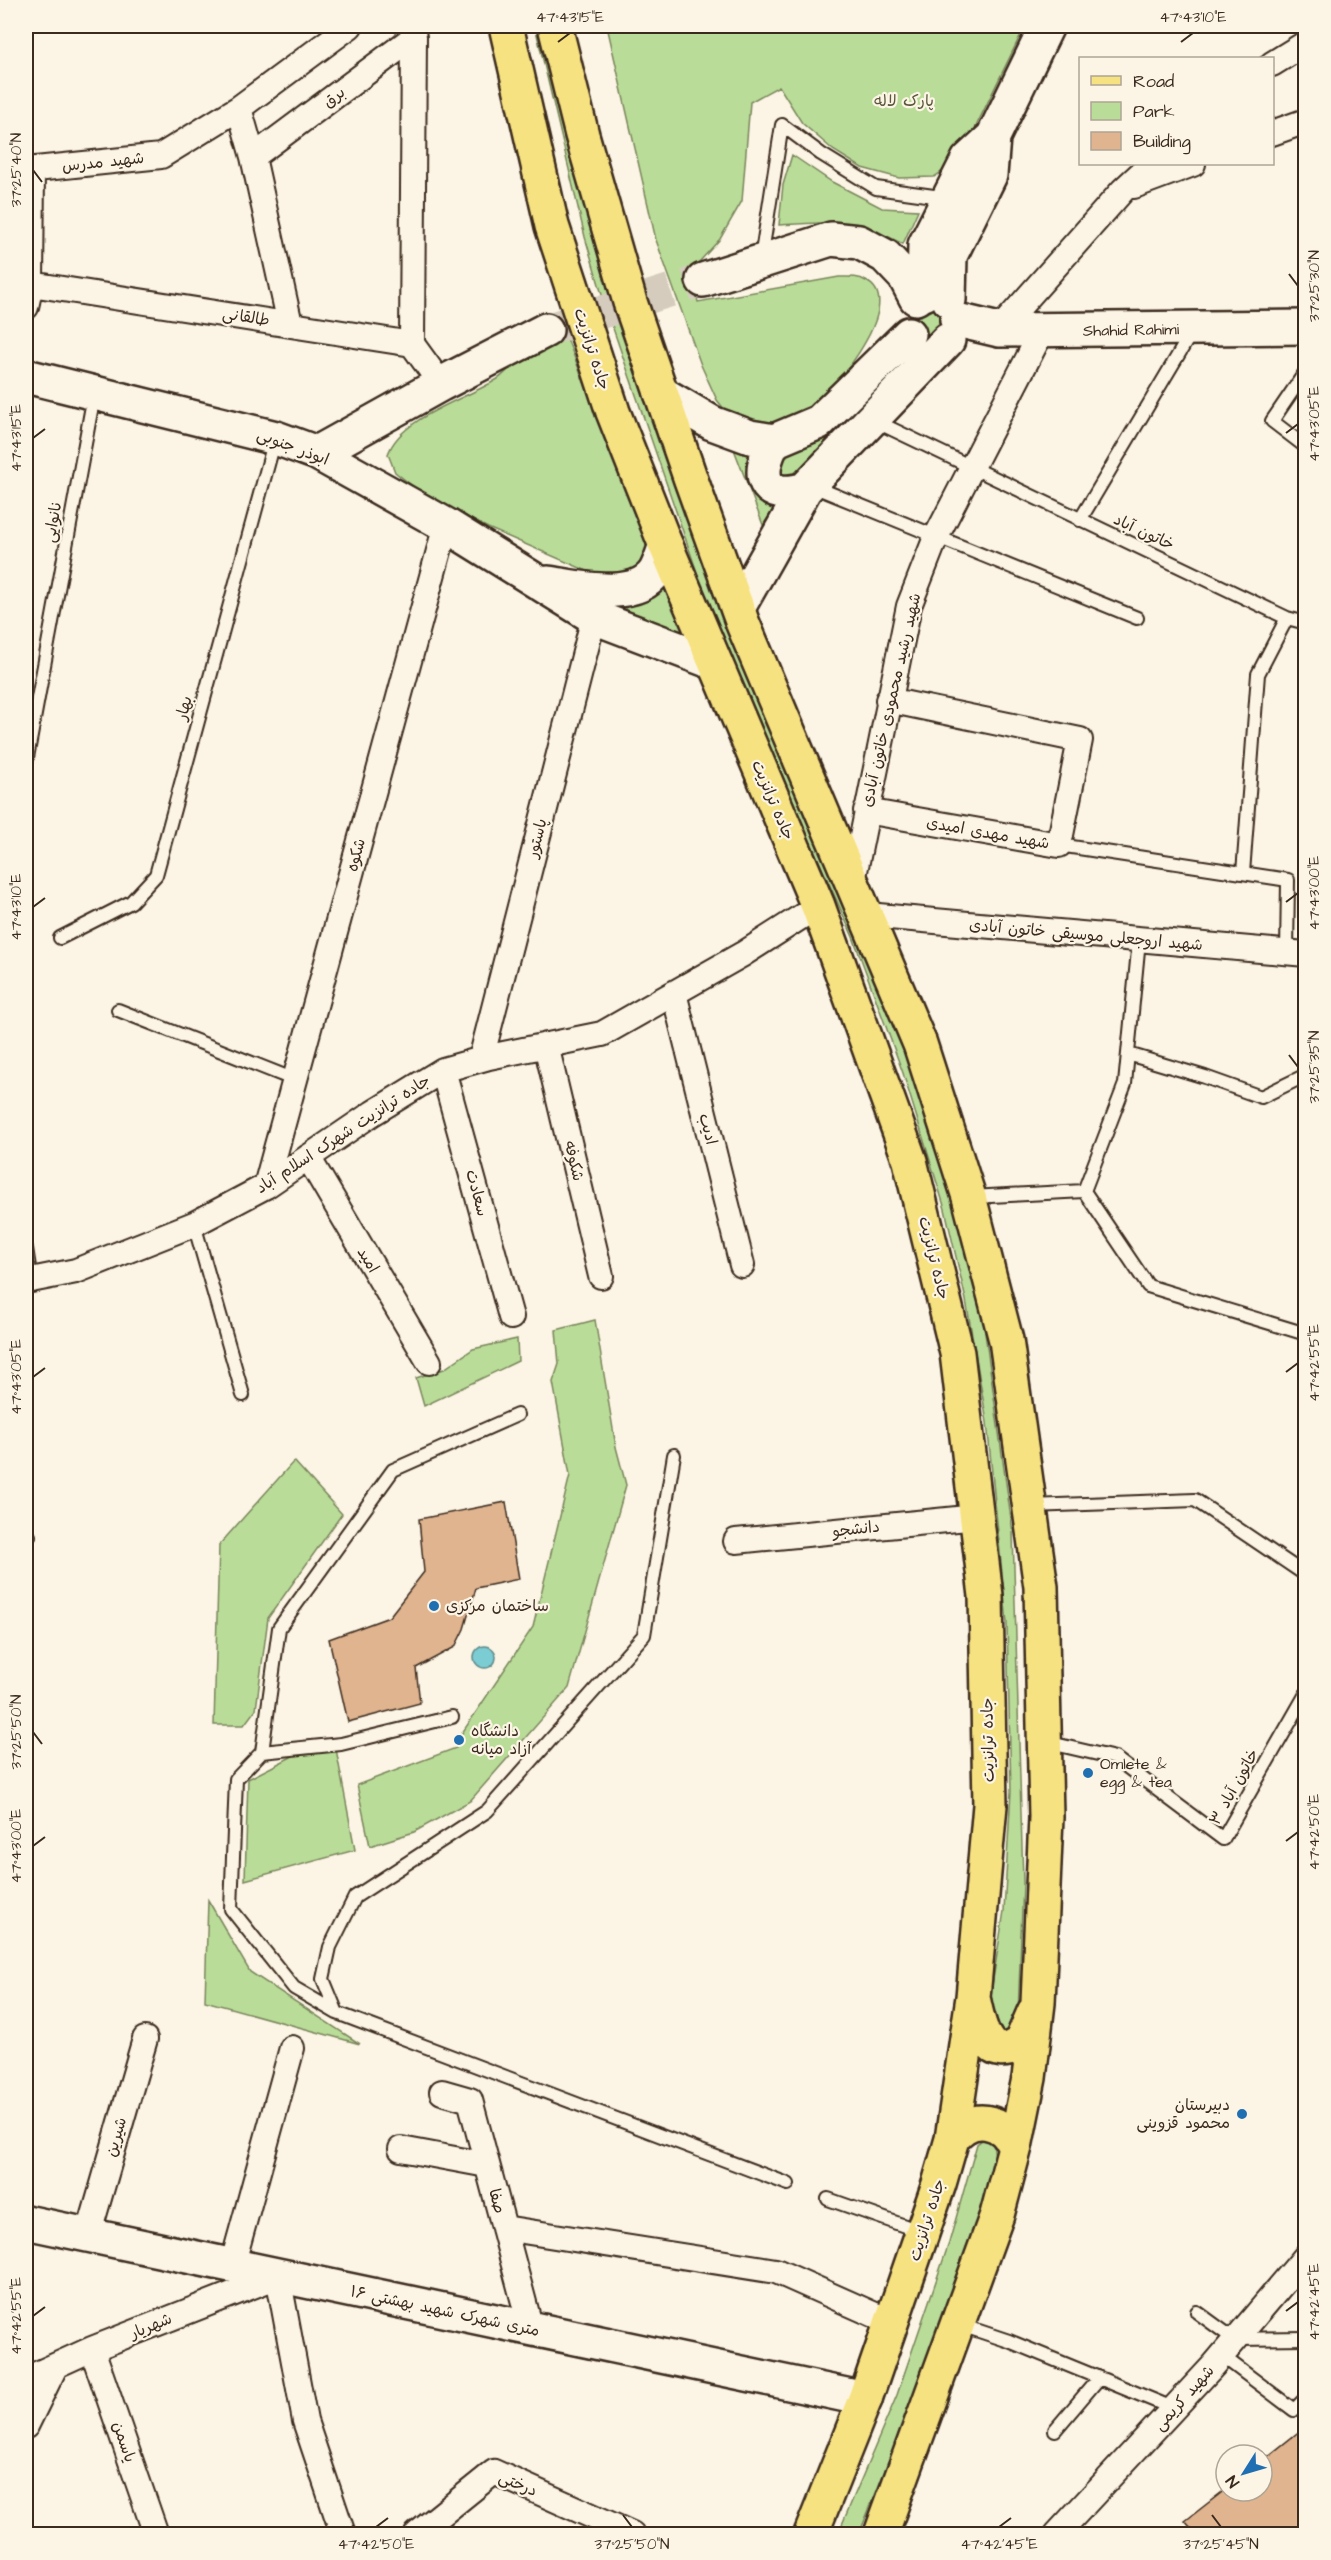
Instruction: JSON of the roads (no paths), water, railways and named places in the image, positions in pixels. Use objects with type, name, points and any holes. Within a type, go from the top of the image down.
[{"type":"main road","name":"جاده ترانزیت","points":[[506,26],[552,226],[613,412],[666,546],[818,906],[910,1161],[957,1353],[986,1596],[990,1805],[974,1997],[952,2139],[893,2323],[811,2535]]},
{"type":"main road","points":[[555,26],[582,135],[630,302],[661,393],[738,608],[921,1044],[969,1197],[1006,1340],[1041,1587],[1046,1817],[1038,2003],[1029,2078],[1015,2147],[997,2216],[881,2535]]},
{"type":"main road","points":[[974,1997],[984,2038],[989,2044],[1005,2050],[1021,2042],[1038,2003]]},
{"type":"main road","points":[[952,2139],[970,2124],[986,2121],[1001,2127],[1015,2147]]},
{"type":"street","name":"شهید مدرس","points":[[29,170],[161,156],[239,108],[350,26]]},
{"type":"street","points":[[738,608],[807,487],[871,419],[939,311],[950,256],[990,175],[993,137],[1047,26]]},
{"type":"street","name":"برق","points":[[254,157],[414,37],[412,344]]},
{"type":"street","points":[[1274,63],[1305,43]]},
{"type":"street","points":[[239,108],[254,157],[290,324]]},
{"type":"street","points":[[1274,133],[1305,121]]},
{"type":"street","points":[[939,311],[925,245],[968,160],[993,137]]},
{"type":"street","points":[[999,330],[1123,190],[1150,165]]},
{"type":"street","points":[[1123,190],[1190,165]]},
{"type":"street","points":[[26,307],[31,284],[29,170]]},
{"type":"street","points":[[704,280],[831,239],[859,242],[885,256],[939,311]]},
{"type":"street","name":"طالقانی","points":[[31,284],[412,344]]},
{"type":"street","points":[[661,393],[712,423],[750,437],[774,441],[819,422],[909,334],[906,327],[906,311],[939,311]]},
{"type":"street","name":"Shahid Rahimi","points":[[939,311],[999,330],[1305,327]]},
{"type":"street","points":[[317,453],[441,384],[546,330]]},
{"type":"street","name":"شهید رشید محمودی خاتون آبادی","points":[[853,880],[909,606],[936,537],[1042,331]]},
{"type":"street","points":[[412,344],[441,384]]},
{"type":"street","name":"ابوذر جنوبی","points":[[26,376],[276,438],[317,453],[446,525],[594,617],[715,663]]},
{"type":"street","points":[[774,441],[764,463],[765,480],[772,490],[781,493],[807,487]]},
{"type":"street","name":"شکوه","points":[[266,1186],[446,525]]},
{"type":"street","points":[[534,581],[604,591],[627,588],[654,574],[666,546]]},
{"type":"street","name":"پاستور","points":[[481,1059],[594,617]]},
{"type":"street","name":"شهید مهدی امیدی","points":[[866,812],[1059,845],[1080,740],[888,700]]},
{"type":"street","name":"جاده ترانزیت شهرک اسلام آباد","points":[[28,1281],[76,1271],[194,1224],[266,1186],[373,1113],[443,1070],[481,1059],[602,1034],[743,954],[818,906]]},
{"type":"street","name":"شهید اروجعلی موسیقی خاتون آبادی","points":[[867,915],[1296,953]]},
{"type":"street","name":"ادیب","points":[[674,993],[741,1265]]},
{"type":"street","name":"شکوفه","points":[[546,1045],[601,1276]]},
{"type":"street","name":"سعادت","points":[[443,1070],[511,1317]]},
{"type":"street","name":"امید","points":[[308,1157],[429,1362]]},
{"type":"street","name":"دانشجو","points":[[736,1541],[976,1517]]},
{"type":"street","name":"شیرین","points":[[88,2236],[145,2039]]},
{"type":"street","points":[[232,2266],[292,2048]]},
{"type":"street","name":"صفا","points":[[442,2091],[470,2100],[531,2329]]},
{"type":"street","points":[[401,2149],[487,2165]]},
{"type":"street","name":"۱۶ متری شهرک شهيد بهشتی","points":[[26,2222],[865,2399]]},
{"type":"street","points":[[504,2228],[776,2271],[893,2323]]},
{"type":"street","name":"شهید کریمی","points":[[1057,2535],[1174,2409],[1305,2256]]},
{"type":"street","points":[[278,2276],[305,2421],[343,2535]]},
{"type":"street","name":"شهریار","points":[[26,2379],[92,2349],[278,2276]]},
{"type":"street","name":"یاسمن","points":[[92,2349],[156,2535]]},
{"type":"street","points":[[26,2426],[55,2367]]},
{"type":"street","name":"درختی","points":[[417,2535],[494,2472],[632,2535]]},
{"type":"lane","points":[[761,261],[782,125],[821,154],[876,188],[949,198]]},
{"type":"lane","points":[[1080,520],[1194,329]]},
{"type":"lane","points":[[1305,372],[1272,421],[1305,447]]},
{"type":"lane","name":"نانوایی","points":[[26,763],[94,393]]},
{"type":"lane","name":"خاتون آباد","points":[[871,419],[1287,618],[1305,623]]},
{"type":"lane","name":"بهار","points":[[60,938],[131,902],[156,875],[276,438]]},
{"type":"lane","points":[[807,487],[1137,618]]},
{"type":"lane","points":[[1244,873],[1258,674],[1287,618]]},
{"type":"lane","points":[[1059,845],[1288,880],[1296,953]]},
{"type":"lane","points":[[1084,1191],[1125,1084],[1139,940]]},
{"type":"lane","points":[[118,1010],[295,1080]]},
{"type":"lane","points":[[1128,1054],[1261,1097],[1305,1075]]},
{"type":"lane","points":[[969,1197],[1084,1191]]},
{"type":"lane","points":[[1084,1191],[1148,1286],[1305,1334]]},
{"type":"lane","points":[[194,1224],[243,1395]]},
{"type":"lane","points":[[26,1248],[28,1281]]},
{"type":"lane","points":[[517,1415],[393,1470],[279,1628],[262,1752],[236,1779],[231,1909],[294,1988],[337,2013],[788,2184]]},
{"type":"lane","points":[[337,2013],[323,1979],[330,1947],[355,1897],[488,1811],[644,1635],[674,1455]]},
{"type":"lane","points":[[1030,1506],[1196,1500],[1305,1575]]},
{"type":"lane","name":"خاتون آباد ۳","points":[[1044,1741],[1114,1758],[1223,1839],[1305,1694]]},
{"type":"lane","points":[[262,1752],[341,1744],[452,1717]]},
{"type":"lane","points":[[828,2199],[923,2233]]},
{"type":"lane","points":[[1197,2312],[1228,2347],[1293,2410],[1305,2398]]},
{"type":"lane","points":[[958,2324],[1009,2341],[1174,2409]]},
{"type":"lane","points":[[1228,2347],[1305,2338]]},
{"type":"lane","points":[[1055,2430],[1099,2378]]},
{"type":"water","points":[[485,1646],[493,1649],[496,1657],[493,1665],[485,1668],[477,1665],[474,1657],[477,1649]]},
{"type":"tunnel","points":[[546,330],[703,280]]},
{"type":"place","name":"ساختمان مرکزی","points":[[434,1606]]},
{"type":"place","name":"دانشگاه آزاد میانه","points":[[459,1740]]},
{"type":"place","name":"Omlete & egg & tea","points":[[1088,1773]]},
{"type":"place","name":"دبیرستان محمود قزوینی","points":[[1242,2114]]},
{"type":"park label","name":"پارک لاله","points":[[904,101]]}]
